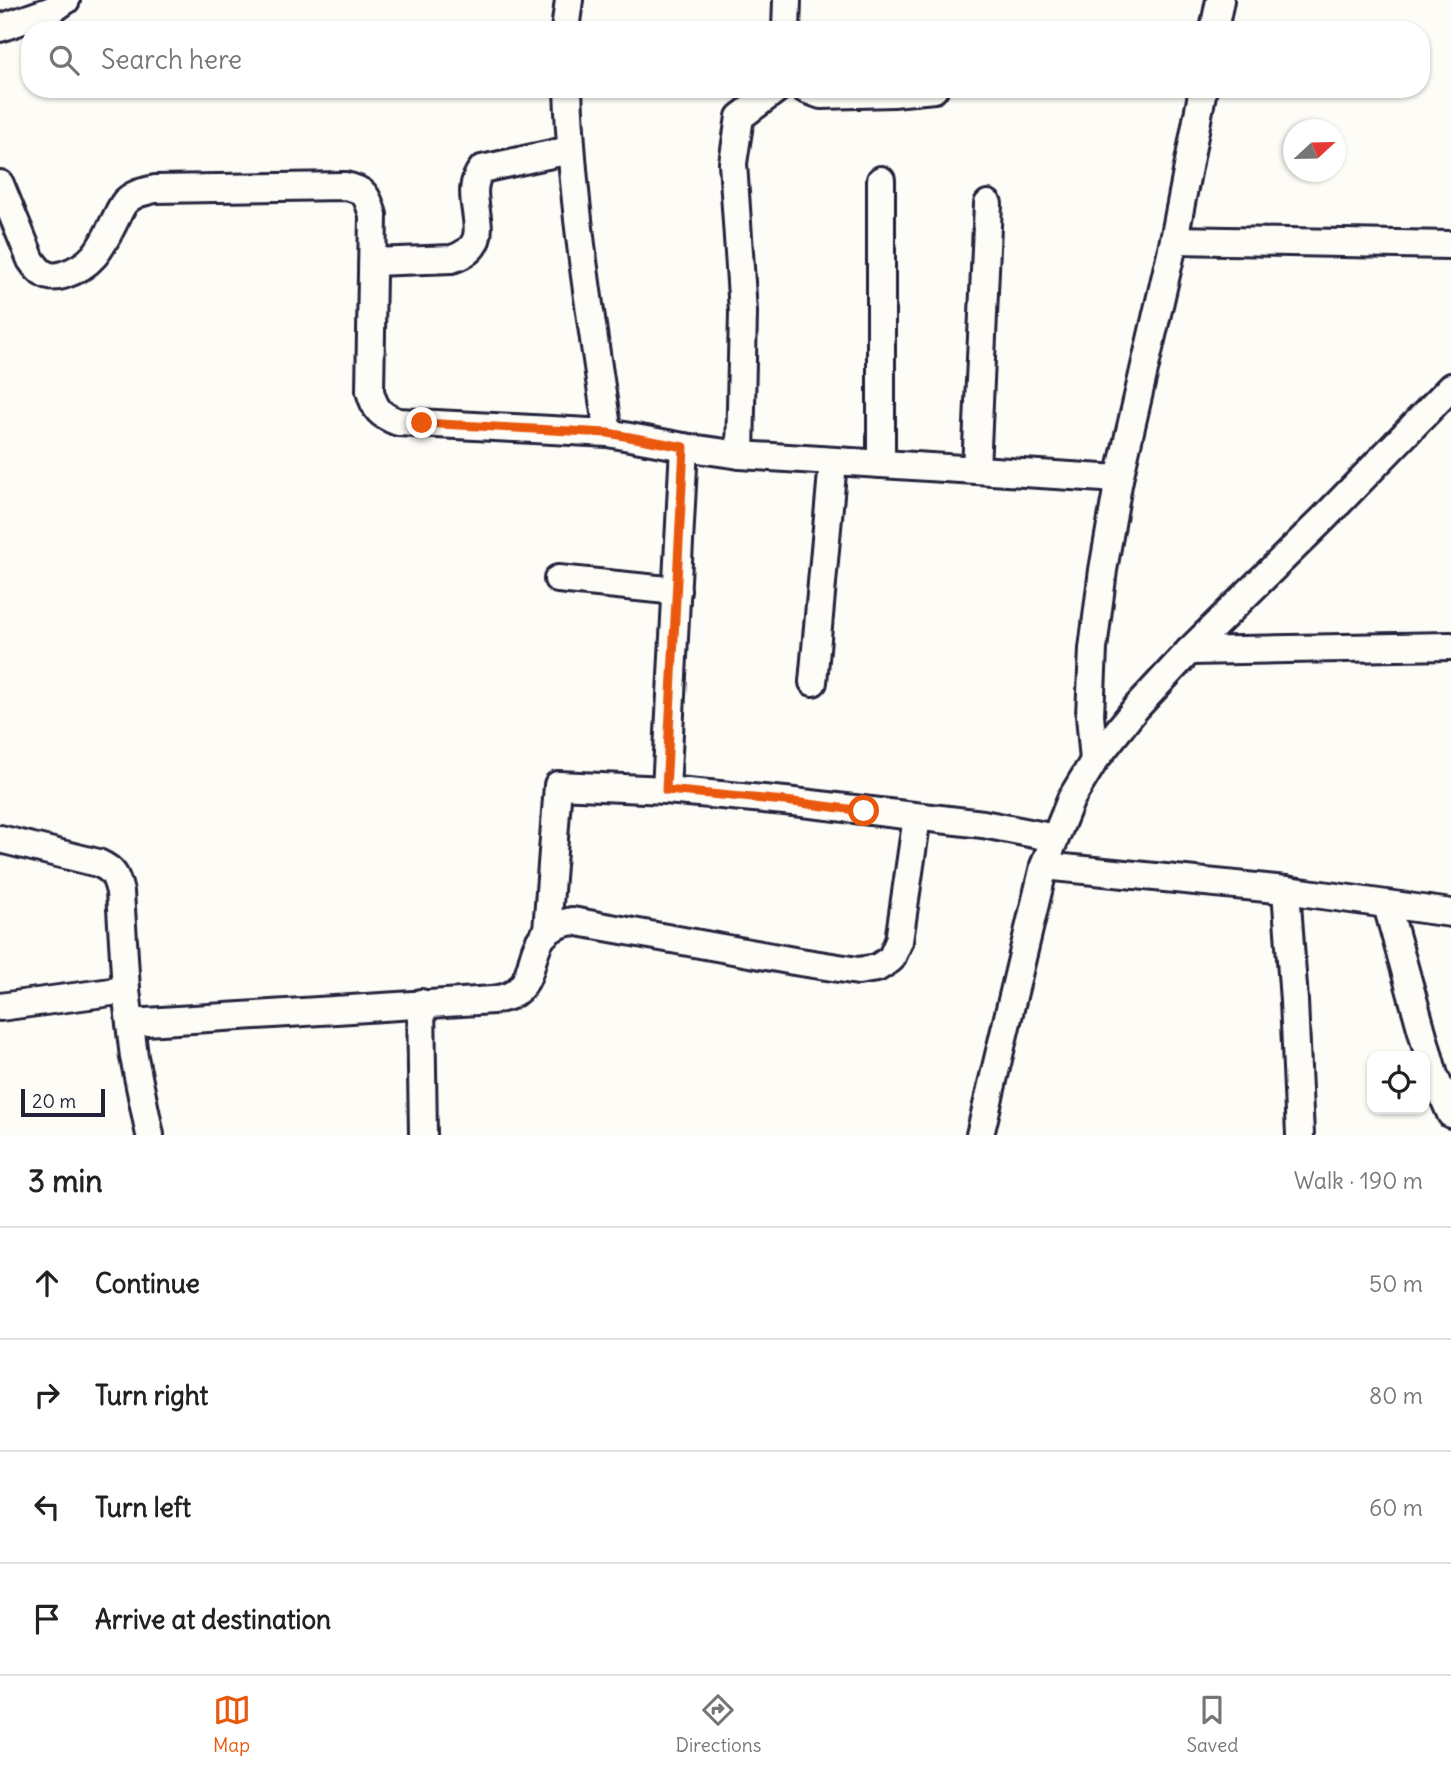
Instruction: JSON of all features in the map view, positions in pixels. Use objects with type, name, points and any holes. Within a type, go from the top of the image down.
[{"type":"street","points":[[0,28],[52,10],[66,0]]},
{"type":"street","points":[[566,21],[569,0]]},
{"type":"street","points":[[786,21],[787,0]]},
{"type":"street","points":[[1216,21],[1220,0]]},
{"type":"street","points":[[568,98],[570,150],[580,238],[608,433]]},
{"type":"street","points":[[740,455],[743,312],[733,163],[740,117],[765,98]]},
{"type":"street","points":[[1094,761],[1090,715],[1093,649],[1103,570],[1119,479],[1174,240],[1201,98]]},
{"type":"street","points":[[373,262],[452,259],[464,256],[474,247],[478,233],[474,186],[482,169],[570,150]]},
{"type":"street","points":[[881,180],[881,464]]},
{"type":"street","points":[[0,184],[31,260],[45,276],[59,276],[77,270],[89,262],[101,249],[123,204],[135,193],[155,189],[345,186],[359,189],[368,198],[373,215],[370,391],[373,405],[383,416],[398,422],[608,433],[740,455],[1119,479]]},
{"type":"street","points":[[976,469],[988,204]]},
{"type":"street","points":[[1174,240],[1451,245]]},
{"type":"street","points":[[980,1135],[1044,866],[1071,799],[1094,761],[1136,708],[1189,651],[1324,518],[1451,387]]},
{"type":"street","points":[[666,790],[684,447]]},
{"type":"street","points":[[813,682],[833,462]]},
{"type":"street","points":[[558,579],[677,591]]},
{"type":"street","points":[[1189,651],[1451,646]]},
{"type":"street","points":[[547,931],[558,785],[666,790],[785,801],[983,824],[1055,838]]},
{"type":"street","points":[[130,1023],[493,1000],[508,996],[520,988],[528,977],[538,943],[547,931],[560,923],[572,921],[858,971],[877,968],[891,959],[899,941],[918,817]]},
{"type":"street","points":[[0,839],[98,863],[110,869],[116,877],[120,892],[126,990],[134,1057],[150,1135]]},
{"type":"street","points":[[1044,866],[1286,890],[1451,913]]},
{"type":"street","points":[[1286,890],[1300,1135]]},
{"type":"street","points":[[1387,905],[1434,1075],[1451,1115]]},
{"type":"street","points":[[0,1007],[126,990]]},
{"type":"street","points":[[421,1003],[423,1135]]},
{"type":"route","points":[[422,423],[608,433],[684,447],[666,790],[864,811]]}]
